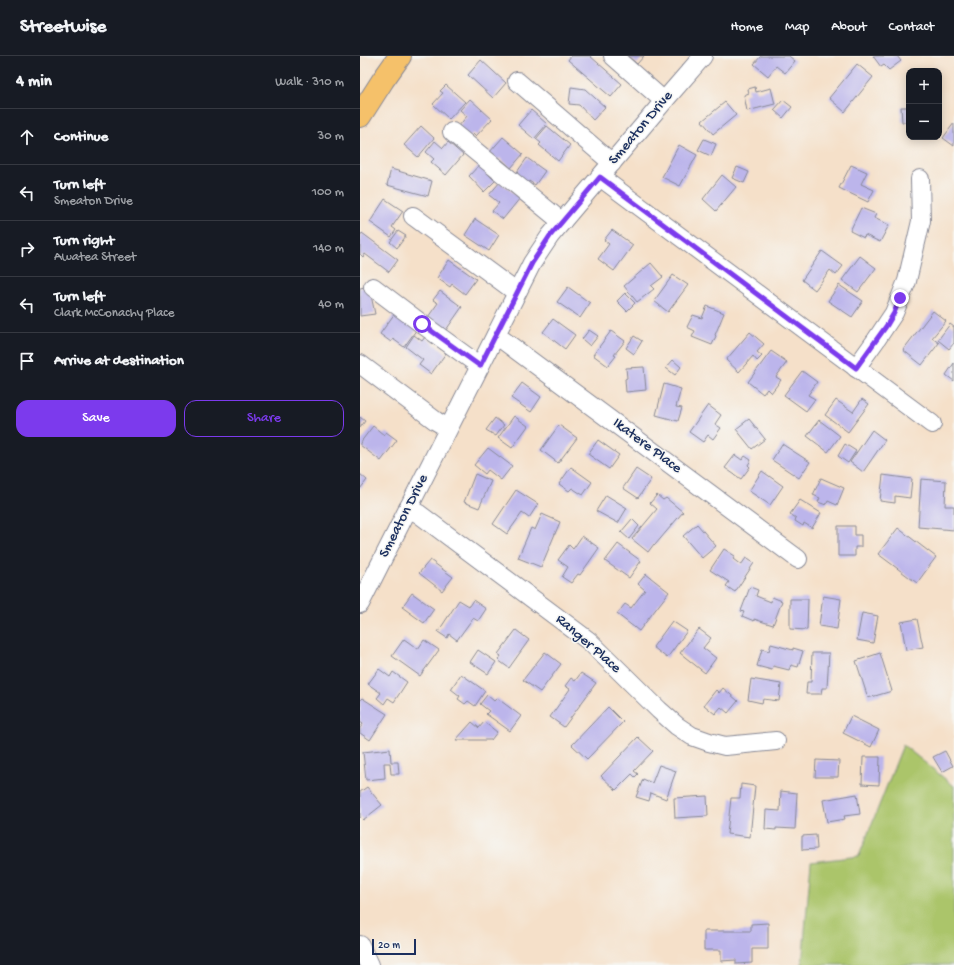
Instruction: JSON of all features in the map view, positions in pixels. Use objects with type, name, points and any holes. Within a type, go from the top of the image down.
[{"type":"highway","points":[[360,116],[400,56]]},
{"type":"street","points":[[613,56],[664,100]]},
{"type":"street","name":"Smeaton Drive","points":[[360,604],[516,292],[542,247],[664,100],[703,56]]},
{"type":"street","points":[[517,82],[612,163]]},
{"type":"street","points":[[452,132],[562,222]]},
{"type":"street","points":[[600,177],[932,424]]},
{"type":"street","points":[[856,368],[887,325],[894,313],[907,281],[921,221],[920,179]]},
{"type":"street","points":[[413,216],[516,292]]},
{"type":"street","points":[[373,287],[480,366]]},
{"type":"street","name":"Ikatere Place","points":[[496,334],[798,559]]},
{"type":"street","points":[[360,364],[436,421],[448,428]]},
{"type":"street","name":"Ranger Place","points":[[408,508],[425,519],[589,641],[659,710],[677,726],[692,736],[725,746],[776,741]]},
{"type":"street","points":[[360,945],[370,965]]},
{"type":"green space","points":[[903,745],[954,786],[954,965],[802,965],[811,862],[859,856]]},
{"type":"building","points":[[571,56],[590,56],[622,84],[611,97],[568,60]]},
{"type":"building","points":[[628,56],[644,56],[637,64]]},
{"type":"building","points":[[761,56],[789,56],[795,61],[785,73],[776,66],[768,76],[754,64]]},
{"type":"building","points":[[873,56],[897,56],[901,61],[889,70],[884,65],[881,67]]},
{"type":"building","points":[[481,60],[506,83],[493,98],[468,75]]},
{"type":"building","points":[[857,64],[873,77],[845,112],[829,98]]},
{"type":"building","points":[[446,85],[465,102],[449,119],[433,104],[443,93],[440,91]]},
{"type":"building","points":[[571,87],[585,89],[605,107],[593,120],[579,105],[569,104]]},
{"type":"building","points":[[755,87],[756,92],[771,88],[775,104],[747,111],[744,95],[749,93],[748,89]]},
{"type":"building","points":[[470,99],[492,119],[476,136],[473,133],[469,137],[458,127],[467,116],[460,110]]},
{"type":"building","points":[[783,100],[792,107],[783,118],[774,110]]},
{"type":"building","points":[[725,102],[736,115],[713,134],[702,121]]},
{"type":"building","points":[[901,107],[906,107],[906,122],[902,122]]},
{"type":"building","points":[[531,110],[547,124],[534,139],[518,125]]},
{"type":"building","points":[[954,123],[954,146],[943,138]]},
{"type":"building","points":[[421,126],[434,138],[418,157],[404,145]]},
{"type":"building","points":[[547,126],[570,145],[558,161],[539,145],[541,143],[536,139]]},
{"type":"building","points":[[503,137],[523,154],[511,168],[500,158],[498,160],[489,153]]},
{"type":"building","points":[[704,139],[716,144],[711,156],[698,150]]},
{"type":"building","points":[[435,141],[443,148],[448,142],[463,155],[446,175],[431,162],[434,159],[426,152]]},
{"type":"building","points":[[679,145],[697,155],[680,186],[662,177]]},
{"type":"building","points":[[527,158],[545,171],[535,185],[529,181],[527,185],[516,176],[518,173],[517,172]]},
{"type":"building","points":[[479,165],[495,181],[484,192],[469,176]]},
{"type":"building","points":[[851,165],[867,172],[861,184],[874,190],[868,202],[839,188]]},
{"type":"building","points":[[737,167],[749,172],[744,183],[732,178]]},
{"type":"building","points":[[391,169],[432,181],[428,196],[387,185]]},
{"type":"building","points":[[722,175],[736,187],[716,211],[703,199]]},
{"type":"building","points":[[500,182],[520,198],[503,219],[492,211],[499,203],[489,195]]},
{"type":"building","points":[[385,199],[403,211],[392,227],[396,230],[391,237],[370,222]]},
{"type":"building","points":[[861,208],[876,214],[874,218],[889,225],[880,242],[865,235],[864,238],[850,231]]},
{"type":"building","points":[[475,219],[499,235],[489,251],[465,235]]},
{"type":"building","points":[[612,230],[633,245],[614,271],[598,259],[609,244],[604,240]]},
{"type":"building","points":[[398,231],[406,236],[397,248],[390,242]]},
{"type":"building","points":[[362,233],[398,260],[389,272],[365,254],[363,257],[360,254],[360,236]]},
{"type":"building","points":[[822,251],[843,266],[836,275],[830,270],[815,290],[802,280]]},
{"type":"building","points":[[860,256],[876,268],[858,292],[842,280]]},
{"type":"building","points":[[449,260],[476,279],[465,294],[452,284],[450,287],[437,278]]},
{"type":"building","points":[[651,263],[663,277],[651,286],[654,289],[637,302],[624,286]]},
{"type":"building","points":[[673,275],[688,285],[668,312],[654,301]]},
{"type":"building","points":[[839,285],[863,301],[852,317],[828,301]]},
{"type":"building","points":[[369,286],[375,314],[360,316],[360,288]]},
{"type":"building","points":[[568,287],[590,303],[580,318],[557,302]]},
{"type":"building","points":[[440,291],[462,307],[446,330],[428,317],[438,303],[433,300]]},
{"type":"building","points":[[625,293],[635,303],[627,311],[617,301]]},
{"type":"building","points":[[707,306],[724,313],[712,345],[692,337],[695,331],[687,327],[693,315],[702,318]]},
{"type":"building","points":[[933,311],[946,321],[932,338],[939,343],[922,365],[903,350]]},
{"type":"building","points":[[395,313],[417,329],[404,347],[393,339],[391,342],[380,334]]},
{"type":"building","points":[[553,319],[575,335],[565,349],[543,332]]},
{"type":"building","points":[[950,324],[954,327],[954,343],[949,349],[938,340]]},
{"type":"building","points":[[589,330],[598,336],[590,346],[582,339]]},
{"type":"building","points":[[611,331],[625,341],[614,355],[616,356],[608,366],[593,355]]},
{"type":"building","points":[[750,332],[764,344],[757,352],[762,356],[757,361],[753,356],[739,372],[726,360]]},
{"type":"building","points":[[414,335],[422,341],[425,337],[446,353],[431,374],[419,365],[423,360],[406,347]]},
{"type":"building","points":[[634,336],[642,341],[634,354],[626,348]]},
{"type":"building","points":[[771,351],[787,362],[776,377],[781,380],[771,393],[767,389],[763,394],[748,382]]},
{"type":"building","points":[[673,360],[681,367],[675,375],[666,368]]},
{"type":"building","points":[[954,363],[954,381],[946,375]]},
{"type":"building","points":[[644,367],[646,390],[626,392],[626,368]]},
{"type":"building","points":[[802,371],[817,382],[808,395],[815,399],[806,411],[784,395]]},
{"type":"building","points":[[522,383],[541,397],[531,412],[511,398]]},
{"type":"building","points":[[664,384],[681,389],[676,407],[682,408],[678,421],[656,415]]},
{"type":"building","points":[[862,399],[869,404],[848,432],[825,415],[836,400],[853,412]]},
{"type":"building","points":[[708,405],[721,415],[715,424],[721,428],[713,439],[708,435],[703,442],[689,432]]},
{"type":"building","points":[[514,416],[528,426],[512,448],[498,438]]},
{"type":"building","points":[[360,417],[365,421],[360,428]]},
{"type":"building","points":[[495,418],[504,425],[496,436],[486,430]]},
{"type":"building","points":[[749,419],[765,439],[752,449],[736,429]]},
{"type":"building","points":[[819,420],[840,436],[828,452],[807,436]]},
{"type":"building","points":[[559,425],[577,438],[558,463],[541,450]]},
{"type":"building","points":[[373,426],[384,435],[386,432],[397,440],[381,461],[360,445]]},
{"type":"building","points":[[872,430],[885,440],[863,472],[850,462]]},
{"type":"building","points":[[598,440],[619,455],[609,469],[588,454]]},
{"type":"building","points":[[782,444],[810,462],[799,478],[772,460]]},
{"type":"building","points":[[845,444],[856,451],[848,463],[838,456]]},
{"type":"building","points":[[488,448],[512,466],[501,480],[488,470],[485,474],[474,465]]},
{"type":"building","points":[[735,455],[742,460],[745,456],[751,460],[748,465],[750,467],[741,479],[725,468]]},
{"type":"building","points":[[571,467],[592,482],[583,495],[572,488],[569,491],[559,484]]},
{"type":"building","points":[[636,469],[651,479],[638,498],[623,488]]},
{"type":"building","points":[[762,471],[783,486],[770,505],[749,491]]},
{"type":"building","points":[[360,474],[367,480],[360,489]]},
{"type":"building","points":[[475,474],[491,481],[479,508],[464,502]]},
{"type":"building","points":[[883,475],[912,479],[910,498],[895,496],[895,503],[880,501]]},
{"type":"building","points":[[821,478],[844,488],[837,505],[828,501],[826,505],[818,502],[820,498],[813,495]]},
{"type":"building","points":[[921,479],[946,481],[945,506],[954,506],[954,530],[918,527]]},
{"type":"building","points":[[516,490],[538,504],[529,518],[522,513],[507,534],[493,524]]},
{"type":"building","points":[[606,495],[627,508],[618,523],[596,511]]},
{"type":"building","points":[[657,495],[663,500],[666,498],[683,512],[648,552],[632,539],[657,509],[650,503]]},
{"type":"building","points":[[800,500],[821,513],[812,528],[804,523],[803,526],[795,521],[796,518],[790,514]]},
{"type":"building","points":[[542,514],[560,522],[541,567],[518,558],[531,528],[535,530]]},
{"type":"building","points":[[632,519],[639,526],[629,539],[621,532]]},
{"type":"building","points":[[697,524],[716,546],[702,558],[683,536]]},
{"type":"building","points":[[838,526],[855,526],[855,535],[861,535],[861,547],[855,547],[855,556],[838,556]]},
{"type":"building","points":[[898,528],[936,557],[917,583],[878,554]]},
{"type":"building","points":[[582,536],[599,548],[580,575],[578,574],[571,583],[562,577],[568,567],[558,560],[569,545],[573,549]]},
{"type":"building","points":[[618,544],[641,561],[629,578],[605,561]]},
{"type":"building","points":[[724,549],[735,556],[733,559],[741,565],[746,558],[754,563],[735,592],[726,586],[729,582],[710,570]]},
{"type":"building","points":[[430,560],[453,577],[442,591],[419,573]]},
{"type":"building","points":[[646,574],[669,592],[639,631],[617,614],[625,604],[631,608],[645,590],[638,584]]},
{"type":"building","points":[[750,587],[758,590],[756,596],[771,602],[772,597],[782,601],[773,625],[754,619],[754,621],[742,616],[744,612],[741,611]]},
{"type":"building","points":[[412,593],[434,609],[424,623],[402,607]]},
{"type":"building","points":[[823,596],[841,599],[837,629],[819,626]]},
{"type":"building","points":[[790,599],[808,599],[807,630],[790,629]]},
{"type":"building","points":[[459,600],[469,606],[473,600],[486,609],[478,621],[473,618],[457,640],[449,634],[447,638],[438,632]]},
{"type":"building","points":[[862,613],[878,616],[873,643],[857,640]]},
{"type":"building","points":[[917,619],[923,647],[906,650],[901,622]]},
{"type":"building","points":[[672,621],[687,631],[667,658],[653,647]]},
{"type":"building","points":[[699,629],[711,638],[703,648],[716,658],[705,673],[680,653]]},
{"type":"building","points":[[516,630],[529,640],[509,668],[498,660],[501,656],[498,654]]},
{"type":"building","points":[[404,639],[418,649],[424,640],[439,650],[420,676],[392,656]]},
{"type":"building","points":[[771,644],[803,651],[798,667],[791,665],[789,670],[773,666],[772,670],[757,666],[762,649],[769,651]]},
{"type":"building","points":[[478,650],[496,662],[488,674],[470,662]]},
{"type":"building","points":[[545,652],[561,664],[540,692],[523,680]]},
{"type":"building","points":[[812,653],[829,653],[827,688],[822,688],[821,694],[806,694],[807,682],[811,682]]},
{"type":"building","points":[[880,653],[892,691],[868,698],[856,661]]},
{"type":"building","points":[[379,669],[390,677],[393,672],[407,682],[394,702],[388,698],[384,704],[377,698],[381,693],[368,684]]},
{"type":"building","points":[[581,673],[596,683],[564,727],[550,717],[570,689],[565,686],[571,678],[575,681]]},
{"type":"building","points":[[461,674],[485,691],[475,706],[468,701],[465,704],[458,699],[460,696],[451,689]]},
{"type":"building","points":[[751,679],[781,684],[779,701],[763,699],[762,703],[748,700]]},
{"type":"building","points":[[723,688],[738,701],[728,713],[721,707],[715,714],[704,705],[716,690],[719,693]]},
{"type":"building","points":[[487,695],[494,701],[497,698],[521,716],[510,731],[486,714],[489,711],[480,704]]},
{"type":"building","points":[[362,698],[387,714],[370,740],[360,733],[360,728],[363,724],[360,722],[360,700]]},
{"type":"building","points":[[608,707],[623,722],[587,759],[572,745]]},
{"type":"building","points":[[851,716],[879,730],[871,747],[843,733]]},
{"type":"building","points":[[472,722],[479,728],[484,722],[497,732],[491,740],[456,740]]},
{"type":"building","points":[[638,737],[653,751],[634,771],[638,774],[635,777],[632,774],[616,790],[601,776]]},
{"type":"building","points":[[390,749],[391,762],[398,762],[399,774],[391,774],[390,763],[384,763],[385,778],[366,780],[363,752]]},
{"type":"building","points":[[945,751],[953,766],[942,772],[933,757]]},
{"type":"building","points":[[863,757],[880,757],[879,785],[862,784]]},
{"type":"building","points":[[816,760],[839,761],[838,777],[815,777]]},
{"type":"building","points":[[659,765],[676,771],[666,799],[651,793],[649,801],[636,797],[643,779],[652,783]]},
{"type":"building","points":[[741,784],[755,786],[750,837],[727,834],[731,798],[740,798]]},
{"type":"building","points":[[367,787],[382,805],[363,820],[360,817],[360,792]]},
{"type":"building","points":[[781,791],[797,793],[795,829],[765,829],[766,810],[780,811]]},
{"type":"building","points":[[857,794],[860,814],[844,816],[845,819],[827,822],[823,800]]},
{"type":"building","points":[[707,796],[708,816],[675,818],[674,798]]},
{"type":"building","points":[[816,835],[817,849],[802,850],[802,836]]},
{"type":"building","points":[[768,923],[768,949],[752,949],[752,963],[736,964],[736,960],[721,961],[721,950],[704,950],[704,931],[751,931],[751,924]]},
{"type":"route","points":[[422,324],[480,366],[516,292],[542,247],[600,177],[856,368],[887,325],[900,298]]}]
